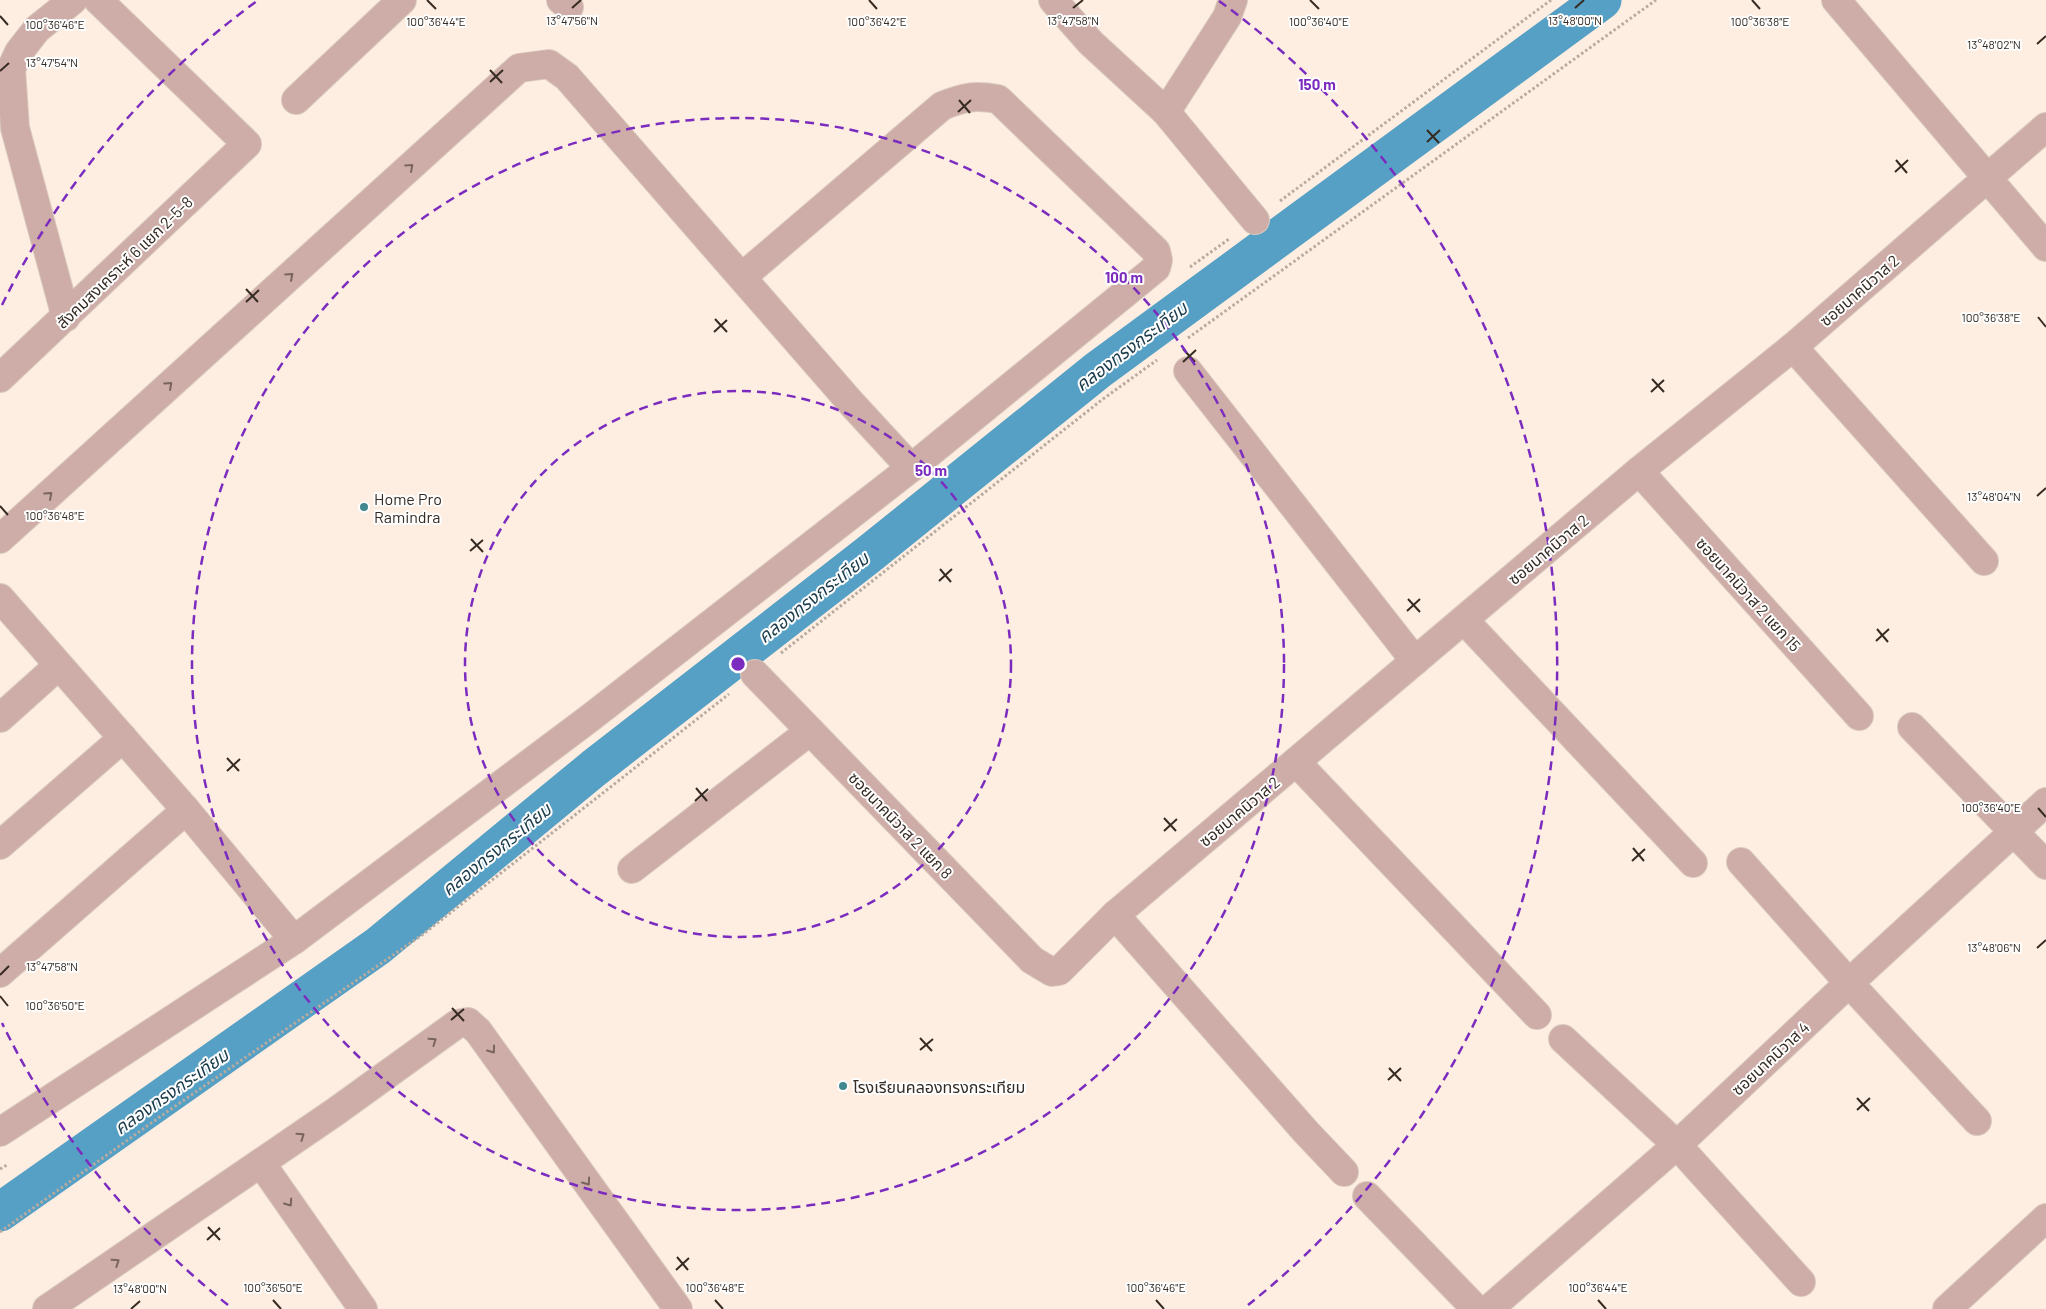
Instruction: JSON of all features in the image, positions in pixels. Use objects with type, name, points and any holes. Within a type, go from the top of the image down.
[{"type":"street","points":[[66,317],[15,128],[11,69],[19,52],[36,29],[73,0]]},
{"type":"street","name":"สังคมสงเคราะห์ 6 แยก 2-5-8","points":[[0,378],[247,144],[98,0]]},
{"type":"street","points":[[296,100],[402,0]]},
{"type":"street","points":[[1053,0],[1091,43],[1166,112],[1255,220]]},
{"type":"street","points":[[1166,112],[1228,17],[1233,0]]},
{"type":"street","points":[[1836,0],[2046,247]]},
{"type":"street","points":[[0,539],[519,68],[549,64],[567,77],[852,404],[911,468]]},
{"type":"street","points":[[0,1132],[294,940],[590,718],[911,468],[1156,268],[1158,260],[1156,250],[998,99],[980,96],[964,97],[942,106],[742,277]]},
{"type":"street","name":"ซอยนาคนิวาส 2","points":[[1052,972],[1059,971],[1116,915],[1639,471],[1793,347],[2046,127]]},
{"type":"street","points":[[1793,347],[1984,561]]},
{"type":"street","points":[[1188,372],[1416,661]]},
{"type":"street","name":"ซอยนาคนิวาส 2 แยก 15","points":[[1639,471],[1859,716]]},
{"type":"street","points":[[0,598],[186,810],[294,940]]},
{"type":"street","points":[[1464,620],[1693,862]]},
{"type":"street","points":[[0,718],[58,666]]},
{"type":"street","name":"ซอยนาคนิวาส 2 แยก 8","points":[[755,674],[1032,960],[1052,972]]},
{"type":"street","points":[[1912,727],[2046,865]]},
{"type":"street","points":[[632,869],[810,731]]},
{"type":"street","points":[[0,845],[122,738]]},
{"type":"street","points":[[1296,762],[1537,1015]]},
{"type":"street","name":"ซอยนาคนิวาส 4","points":[[1489,1309],[1677,1145],[1849,983],[2046,802]]},
{"type":"street","points":[[0,972],[186,810]]},
{"type":"street","points":[[1741,862],[1849,983],[1978,1121]]},
{"type":"street","points":[[1116,915],[1306,1132],[1344,1172]]},
{"type":"street","points":[[46,1309],[261,1163],[457,1024],[468,1022],[478,1031],[678,1309]]},
{"type":"street","points":[[1563,1039],[1677,1145],[1801,1282]]},
{"type":"street","points":[[261,1163],[363,1309]]},
{"type":"street","points":[[1366,1196],[1476,1309]]},
{"type":"street","points":[[1947,1309],[2046,1218]]},
{"type":"path","points":[[1183,341],[1656,0]]},
{"type":"path","points":[[0,1232],[161,1116],[422,934],[1096,405],[1159,359]]},
{"type":"waterway","name":"คลองทรงกระเทียม","points":[[0,1212],[378,946],[594,768],[868,555],[1098,370],[1602,0]]},
{"type":"place","name":"Home Pro Ramindra","points":[[364,507]]},
{"type":"place","name":"โรงเรียนคลองทรงกระเทียม","points":[[843,1086]]}]
